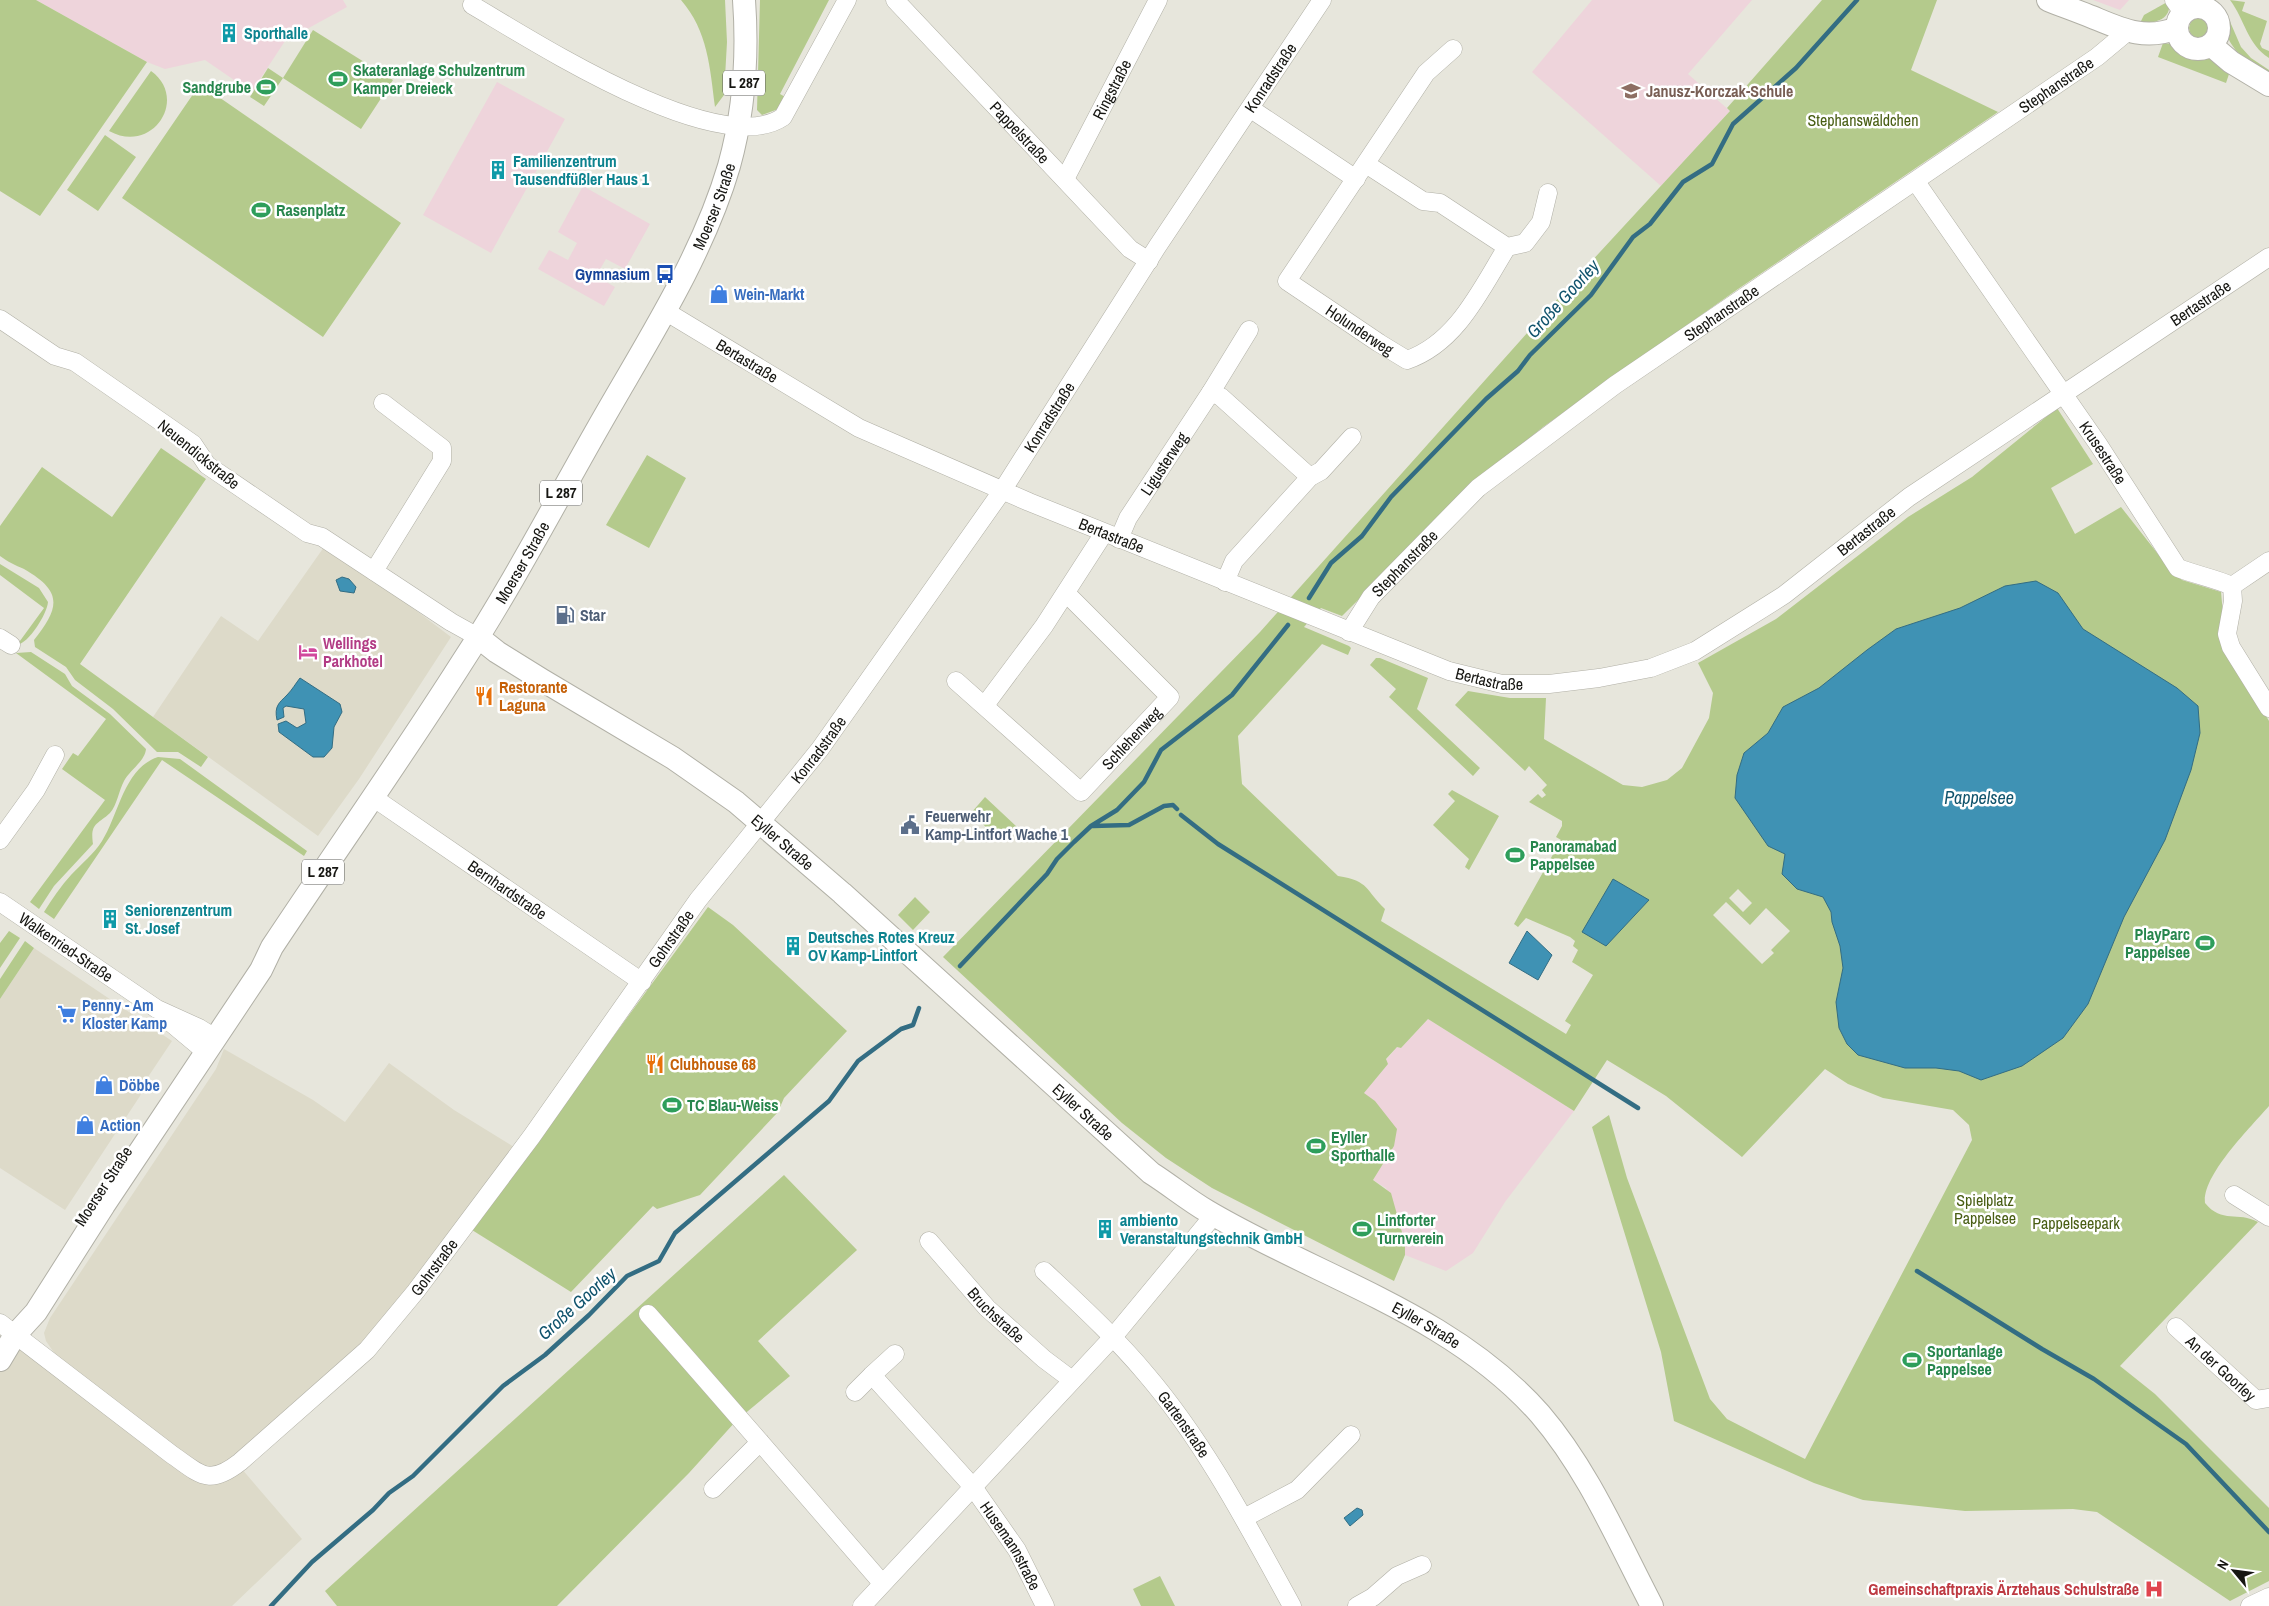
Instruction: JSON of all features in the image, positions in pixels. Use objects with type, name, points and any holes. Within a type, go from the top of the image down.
[{"type":"main road","name":"Moerser Straße","points":[[0,1360],[8,1329],[26,1306],[205,1042],[234,991],[272,947],[374,798],[478,637],[664,311],[703,234],[727,172],[737,126],[744,79],[746,40],[744,0]]},
{"type":"main road","points":[[2048,0],[2127,32],[2157,34],[2184,9],[2204,7],[2215,14],[2218,21],[2215,40]]},
{"type":"main road","points":[[2184,9],[2179,38],[2188,47],[2200,49],[2215,40]]},
{"type":"main road","points":[[2215,40],[2261,80]]},
{"type":"main road","name":"Eyller Straße","points":[[478,637],[512,661],[698,774],[761,823],[842,893],[1151,1173],[1214,1215],[1418,1320],[1492,1368],[1540,1414],[1580,1470],[1652,1606]]},
{"type":"street","points":[[472,5],[613,86],[642,99],[710,122],[737,126],[768,124],[783,116],[846,0]]},
{"type":"street","name":"Pappelstraße","points":[[895,0],[1130,249],[1148,261]]},
{"type":"street","name":"Ringstraße","points":[[1065,180],[1158,0]]},
{"type":"street","name":"Konradstraße","points":[[761,823],[820,749],[1002,491],[1148,261],[1322,0]]},
{"type":"street","name":"Stephanstraße","points":[[1349,632],[1371,597],[1478,488],[1615,384],[1916,182],[2104,52],[2127,32]]},
{"type":"street","name":"Holunderweg","points":[[1453,49],[1426,72],[1287,281],[1379,344],[1407,360],[1420,355],[1456,327],[1507,248]]},
{"type":"street","points":[[1251,109],[1356,179]]},
{"type":"street","points":[[1366,164],[1423,201],[1440,203],[1507,248],[1525,243],[1541,222],[1548,193]]},
{"type":"street","name":"Krusestraße","points":[[1916,182],[2062,395],[2098,444],[2178,568],[2194,575],[2215,578],[2232,586]]},
{"type":"street","name":"Bertastraße","points":[[664,311],[858,428],[1002,491],[1449,671],[1502,684],[1549,684],[1599,678],[1651,668],[1695,651],[1784,595],[1909,497],[2269,257]]},
{"type":"street","name":"Neuendickstraße","points":[[0,318],[55,356],[75,362],[193,444],[207,465],[299,528],[307,533],[322,537],[478,637]]},
{"type":"street","name":"Ligusterweg","points":[[1112,536],[1128,518],[1211,392],[1249,330]]},
{"type":"street","points":[[1211,392],[1221,397],[1310,477]]},
{"type":"street","points":[[374,571],[442,461],[442,448],[383,403]]},
{"type":"street","points":[[1225,582],[1234,561],[1310,477],[1321,471],[1352,437]]},
{"type":"street","points":[[985,705],[1044,626],[1066,593],[1112,536]]},
{"type":"street","points":[[2269,561],[2232,586],[2233,601],[2227,634],[2231,647],[2269,708]]},
{"type":"street","name":"Schlehenweg","points":[[956,680],[1081,792],[1170,697],[1066,593]]},
{"type":"street","points":[[0,840],[36,790],[55,755]]},
{"type":"street","name":"Bernhardstraße","points":[[374,798],[642,982]]},
{"type":"street","name":"Gohrstraße","points":[[8,1329],[199,1473],[214,1477],[225,1474],[366,1350],[416,1291],[642,982],[698,900],[761,823]]},
{"type":"street","name":"Walkenried-Straße","points":[[0,902],[205,1042]]},
{"type":"street","points":[[2234,1194],[2269,1217]]},
{"type":"street","points":[[862,1606],[1113,1337],[1214,1215]]},
{"type":"street","name":"Bruchstraße","points":[[929,1241],[987,1308],[1044,1359],[1072,1380]]},
{"type":"street","points":[[1044,1271],[1113,1337]]},
{"type":"street","points":[[648,1314],[740,1416],[760,1442],[882,1583]]},
{"type":"street","name":"An der Goorley","points":[[2176,1327],[2256,1400],[2269,1398]]},
{"type":"street","name":"Gartenstraße","points":[[1113,1337],[1146,1374],[1188,1427],[1244,1518],[1292,1606]]},
{"type":"street","points":[[855,1392],[895,1354]]},
{"type":"street","points":[[872,1375],[974,1487]]},
{"type":"street","points":[[1244,1518],[1298,1490],[1351,1435]]},
{"type":"street","points":[[712,1489],[760,1442]]},
{"type":"street","name":"Husemannstraße","points":[[974,1487],[1016,1550],[1045,1606]]},
{"type":"street","points":[[1358,1606],[1373,1597],[1397,1576],[1422,1565]]},
{"type":"street","points":[[2250,1606],[2269,1597]]},
{"type":"shaded area","points":[[36,0],[343,0],[347,7],[285,41],[249,96],[234,87],[234,80],[205,60],[165,69],[147,62]]},
{"type":"shaded area","name":"Janusz-Korczak-Schule","points":[[1592,0],[1752,0],[1688,74],[1730,111],[1661,186],[1532,72]]},
{"type":"shaded area","points":[[2093,0],[2129,0],[2120,10]]},
{"type":"shaded area","points":[[497,82],[565,119],[491,253],[423,215]]},
{"type":"shaded area","points":[[583,186],[650,224],[625,269],[606,259],[596,276],[615,287],[604,306],[538,269],[549,250],[568,260],[577,243],[558,232]]},
{"type":"shaded area","points":[[324,547],[389,590],[451,637],[359,779],[318,836],[153,717],[221,616],[258,641]]},
{"type":"shaded area","points":[[34,948],[172,1041],[146,1080],[140,1096],[65,1210],[0,1168],[0,999]]},
{"type":"shaded area","points":[[1428,1019],[1574,1111],[1505,1202],[1473,1253],[1446,1271],[1405,1255],[1405,1243],[1386,1188],[1373,1180],[1394,1146],[1364,1093],[1388,1064],[1386,1060],[1397,1047],[1401,1048]]},
{"type":"shaded area","points":[[224,1049],[313,1100],[345,1122],[389,1063],[454,1110],[514,1147],[366,1344],[221,1467],[203,1468],[57,1357],[46,1341],[44,1333],[50,1318],[216,1069]]},
{"type":"shaded area","points":[[20,1338],[203,1473],[241,1468],[302,1539],[232,1606],[0,1606],[0,1369]]},
{"type":"green space","points":[[0,0],[36,0],[147,62],[40,216],[0,191]]},
{"type":"green space","points":[[681,0],[725,0],[727,42],[724,95],[715,107],[709,64],[702,37],[697,24]]},
{"type":"green space","points":[[760,0],[829,0],[780,94],[787,98],[781,108],[762,115],[757,110]]},
{"type":"green space","points":[[1822,0],[1937,0],[1911,70],[1998,112],[1738,289],[1543,427],[1485,474],[1342,616],[1321,608],[1304,627],[1349,646],[1351,648],[1348,655],[1322,644],[1238,736],[1242,784],[1338,876],[1356,881],[1366,887],[1385,909],[1381,921],[1566,1034],[1571,1025],[1565,1021],[1593,975],[1572,962],[1578,950],[1573,946],[1575,941],[1570,937],[1526,918],[1518,927],[1514,924],[1561,840],[1556,837],[1562,826],[1562,821],[1529,802],[1538,794],[1542,798],[1546,795],[1542,790],[1547,785],[1529,766],[1525,771],[1455,705],[1468,691],[1510,698],[1546,698],[1544,739],[1623,785],[1642,787],[1667,780],[1682,768],[1709,718],[1713,693],[1698,663],[1776,619],[1908,517],[1972,477],[2057,408],[2093,464],[2051,488],[2075,534],[2121,507],[2169,568],[2182,580],[2221,592],[2226,647],[2269,721],[2269,1106],[2219,1166],[2206,1192],[2205,1203],[2218,1213],[2244,1217],[2258,1222],[2120,1366],[2155,1394],[2269,1508],[2269,1581],[2230,1601],[2097,1512],[2073,1509],[1965,1511],[1863,1500],[1814,1483],[1674,1421],[1661,1352],[1592,1127],[1609,1115],[1627,1178],[1710,1399],[1727,1419],[1805,1459],[1972,1140],[1969,1125],[1953,1110],[1883,1098],[1848,1084],[1825,1069],[1742,1157],[1666,1096],[1607,1060],[1574,1111],[1428,1019],[1401,1048],[1397,1047],[1386,1059],[1388,1064],[1364,1093],[1375,1101],[1397,1129],[1394,1146],[1373,1180],[1391,1193],[1405,1243],[1405,1255],[1394,1281],[1212,1188],[1166,1158],[1122,1123],[943,957],[1260,632],[1588,265],[1730,111],[1727,108]],"holes":[[[1738,889],[1752,903],[1743,912],[1729,898]],[[1726,902],[1750,925],[1766,908],[1790,931],[1771,950],[1774,953],[1762,964],[1713,915]]]},
{"type":"green space","points":[[2207,0],[2215,0],[2228,17],[2241,47],[2251,58],[2269,70],[2269,74],[2235,50],[2229,39],[2224,14],[2216,4]]},
{"type":"green space","points":[[2230,0],[2245,2],[2242,11],[2267,21],[2260,44],[2262,48],[2269,51],[2269,58],[2251,39]]},
{"type":"green space","points":[[2169,1],[2168,13],[2165,17],[2139,25],[2144,15]]},
{"type":"green space","points":[[2199,18],[2206,21],[2209,28],[2206,35],[2199,38],[2192,35],[2189,28],[2192,21]]},
{"type":"green space","name":"Skateranlage Schulzentrum Kamper Dreieck","points":[[313,30],[393,80],[361,129],[283,78]]},
{"type":"green space","points":[[2163,43],[2172,44],[2191,56],[2208,57],[2230,71],[2226,83],[2158,57]]},
{"type":"green space","name":"Sandgrube","points":[[268,68],[283,78],[264,106],[250,97]]},
{"type":"green space","points":[[151,71],[162,82],[167,95],[166,108],[161,120],[152,130],[139,136],[125,136],[109,131]]},
{"type":"green space","name":"Rasenplatz","points":[[200,84],[401,223],[323,337],[122,198]]},
{"type":"green space","points":[[105,135],[136,157],[98,211],[67,190]]},
{"type":"green space","points":[[161,448],[206,479],[80,664],[208,757],[201,767],[178,752],[157,752],[113,709],[75,680],[66,667],[35,647],[34,640],[49,619],[52,610],[53,601],[51,593],[46,585],[37,577],[0,556],[0,526],[42,467],[112,517]]},
{"type":"green space","points":[[647,455],[686,478],[649,548],[606,525]]},
{"type":"green space","points":[[0,564],[39,588],[48,602],[44,614],[32,634],[17,645],[44,608],[0,575]]},
{"type":"green space","points":[[31,652],[65,674],[72,686],[110,714],[146,749],[143,758],[124,781],[110,813],[95,825],[92,837],[93,844],[54,886],[39,909],[30,902],[105,800],[62,769],[73,753],[78,756],[106,719],[16,653]]},
{"type":"green space","points":[[1376,658],[1428,678],[1417,709],[1480,768],[1473,776],[1389,697],[1396,689],[1370,665]]},
{"type":"green space","points":[[158,757],[180,759],[307,851],[304,856],[162,760],[54,919],[44,912],[47,907],[67,879],[99,846],[130,781],[137,771]]},
{"type":"green space","points":[[1452,790],[1499,816],[1469,870],[1465,867],[1469,859],[1433,825],[1455,801],[1448,794]]},
{"type":"green space","points":[[985,797],[1017,827],[1002,842],[971,813]]},
{"type":"green space","points":[[915,897],[930,912],[913,930],[898,915]]},
{"type":"green space","name":"TC Blau-Weiss","points":[[708,907],[733,925],[847,1031],[784,1098],[778,1112],[700,1195],[657,1209],[653,1206],[571,1292],[472,1230]]},
{"type":"green space","points":[[9,931],[20,938],[0,968],[0,943]]},
{"type":"green space","points":[[25,941],[34,948],[0,999],[0,979]]},
{"type":"green space","points":[[784,1175],[857,1250],[758,1341],[790,1376],[736,1421],[689,1473],[557,1606],[337,1606],[325,1591]]},
{"type":"green space","points":[[1160,1576],[1175,1606],[1141,1606],[1133,1589]]},
{"type":"water","points":[[342,577],[349,579],[356,587],[354,593],[340,591],[336,580]]},
{"type":"water","name":"Pappelsee","points":[[2036,581],[2058,593],[2083,629],[2177,688],[2198,706],[2200,733],[2191,770],[2165,840],[2124,917],[2088,1004],[2063,1038],[2022,1066],[1981,1080],[1959,1071],[1936,1068],[1905,1068],[1858,1055],[1847,1044],[1839,1028],[1836,1002],[1843,968],[1840,946],[1832,922],[1831,912],[1823,897],[1797,889],[1782,874],[1785,854],[1768,846],[1735,798],[1737,775],[1744,753],[1768,733],[1783,707],[1819,688],[1896,629],[1960,608],[2005,586]]},
{"type":"water","points":[[300,678],[340,704],[342,712],[334,727],[332,748],[324,757],[313,757],[279,732],[278,724],[286,721],[297,728],[306,723],[304,709],[286,706],[283,708],[284,717],[277,720],[276,715],[278,705]]},
{"type":"water","points":[[1613,879],[1649,900],[1606,946],[1582,932]]},
{"type":"water","points":[[1527,931],[1552,955],[1538,980],[1509,963]]},
{"type":"water","points":[[1357,1508],[1362,1510],[1363,1515],[1350,1526],[1344,1518]]},
{"type":"waterway","name":"Große Goorley","points":[[1309,598],[1331,563],[1362,536],[1391,497],[1486,399],[1518,371],[1530,355],[1591,295],[1633,237],[1650,224],[1683,182],[1712,164],[1733,124],[1796,68],[1857,0]]},
{"type":"waterway","name":"Große Goorley","points":[[960,966],[1047,874],[1057,859],[1091,826],[1117,810],[1144,782],[1161,750],[1232,695],[1288,625]]},
{"type":"waterway","points":[[1093,826],[1129,825],[1164,806],[1173,805],[1177,809]]},
{"type":"waterway","points":[[1181,815],[1218,844],[1638,1108]]},
{"type":"waterway","name":"Große Goorley","points":[[271,1606],[312,1562],[373,1510],[389,1493],[413,1476],[503,1386],[545,1355],[589,1315],[627,1276],[659,1261],[675,1233],[829,1101],[858,1061],[901,1029],[913,1025],[919,1008]]},
{"type":"waterway","points":[[1917,1271],[2094,1379],[2186,1444],[2269,1532]]},
{"type":"place","name":"Sporthalle","points":[[229,33]]},
{"type":"place","name":"Skateranlage Schulzentrum Kamper Dreieck","points":[[338,79]]},
{"type":"place","name":"Sandgrube","points":[[266,87]]},
{"type":"place","name":"Janusz-Korczak-Schule","points":[[1631,91]]},
{"type":"place","name":"Familienzentrum Tausendfüßler Haus 1","points":[[498,170]]},
{"type":"place","name":"Rasenplatz","points":[[261,210]]},
{"type":"place","name":"Gymnasium","points":[[665,274]]},
{"type":"place","name":"Wein-Markt","points":[[719,294]]},
{"type":"place","name":"Star","points":[[565,615]]},
{"type":"place","name":"Wellings Parkhotel","points":[[308,652]]},
{"type":"place","name":"Restorante Laguna","points":[[484,696]]},
{"type":"place","name":"Feuerwehr Kamp-Lintfort Wache 1","points":[[910,825]]},
{"type":"place","name":"Panoramabad Pappelsee","points":[[1515,855]]},
{"type":"place","name":"Seniorenzentrum St. Josef","points":[[110,919]]},
{"type":"place","name":"PlayParc Pappelsee","points":[[2205,943]]},
{"type":"place","name":"Deutsches Rotes Kreuz OV Kamp-Lintfort","points":[[793,946]]},
{"type":"place","name":"Penny - Am Kloster Kamp","points":[[67,1014]]},
{"type":"place","name":"Clubhouse 68","points":[[655,1064]]},
{"type":"place","name":"Döbbe","points":[[104,1085]]},
{"type":"place","name":"TC Blau-Weiss","points":[[672,1105]]},
{"type":"place","name":"Action","points":[[85,1125]]},
{"type":"place","name":"Eyller Sporthalle","points":[[1316,1146]]},
{"type":"place","name":"ambiento Veranstaltungstechnik GmbH","points":[[1105,1229]]},
{"type":"place","name":"Lintforter Turnverein","points":[[1362,1229]]},
{"type":"place","name":"Sportanlage Pappelsee","points":[[1912,1360]]},
{"type":"place","name":"Gemeinschaftpraxis Ärztehaus Schulstraße","points":[[2154,1589]]},
{"type":"park label","name":"Stephanswäldchen","points":[[1863,120]]},
{"type":"park label","name":"Spielplatz Pappelsee","points":[[1985,1209]]},
{"type":"park label","name":"Pappelseepark","points":[[2076,1223]]}]
